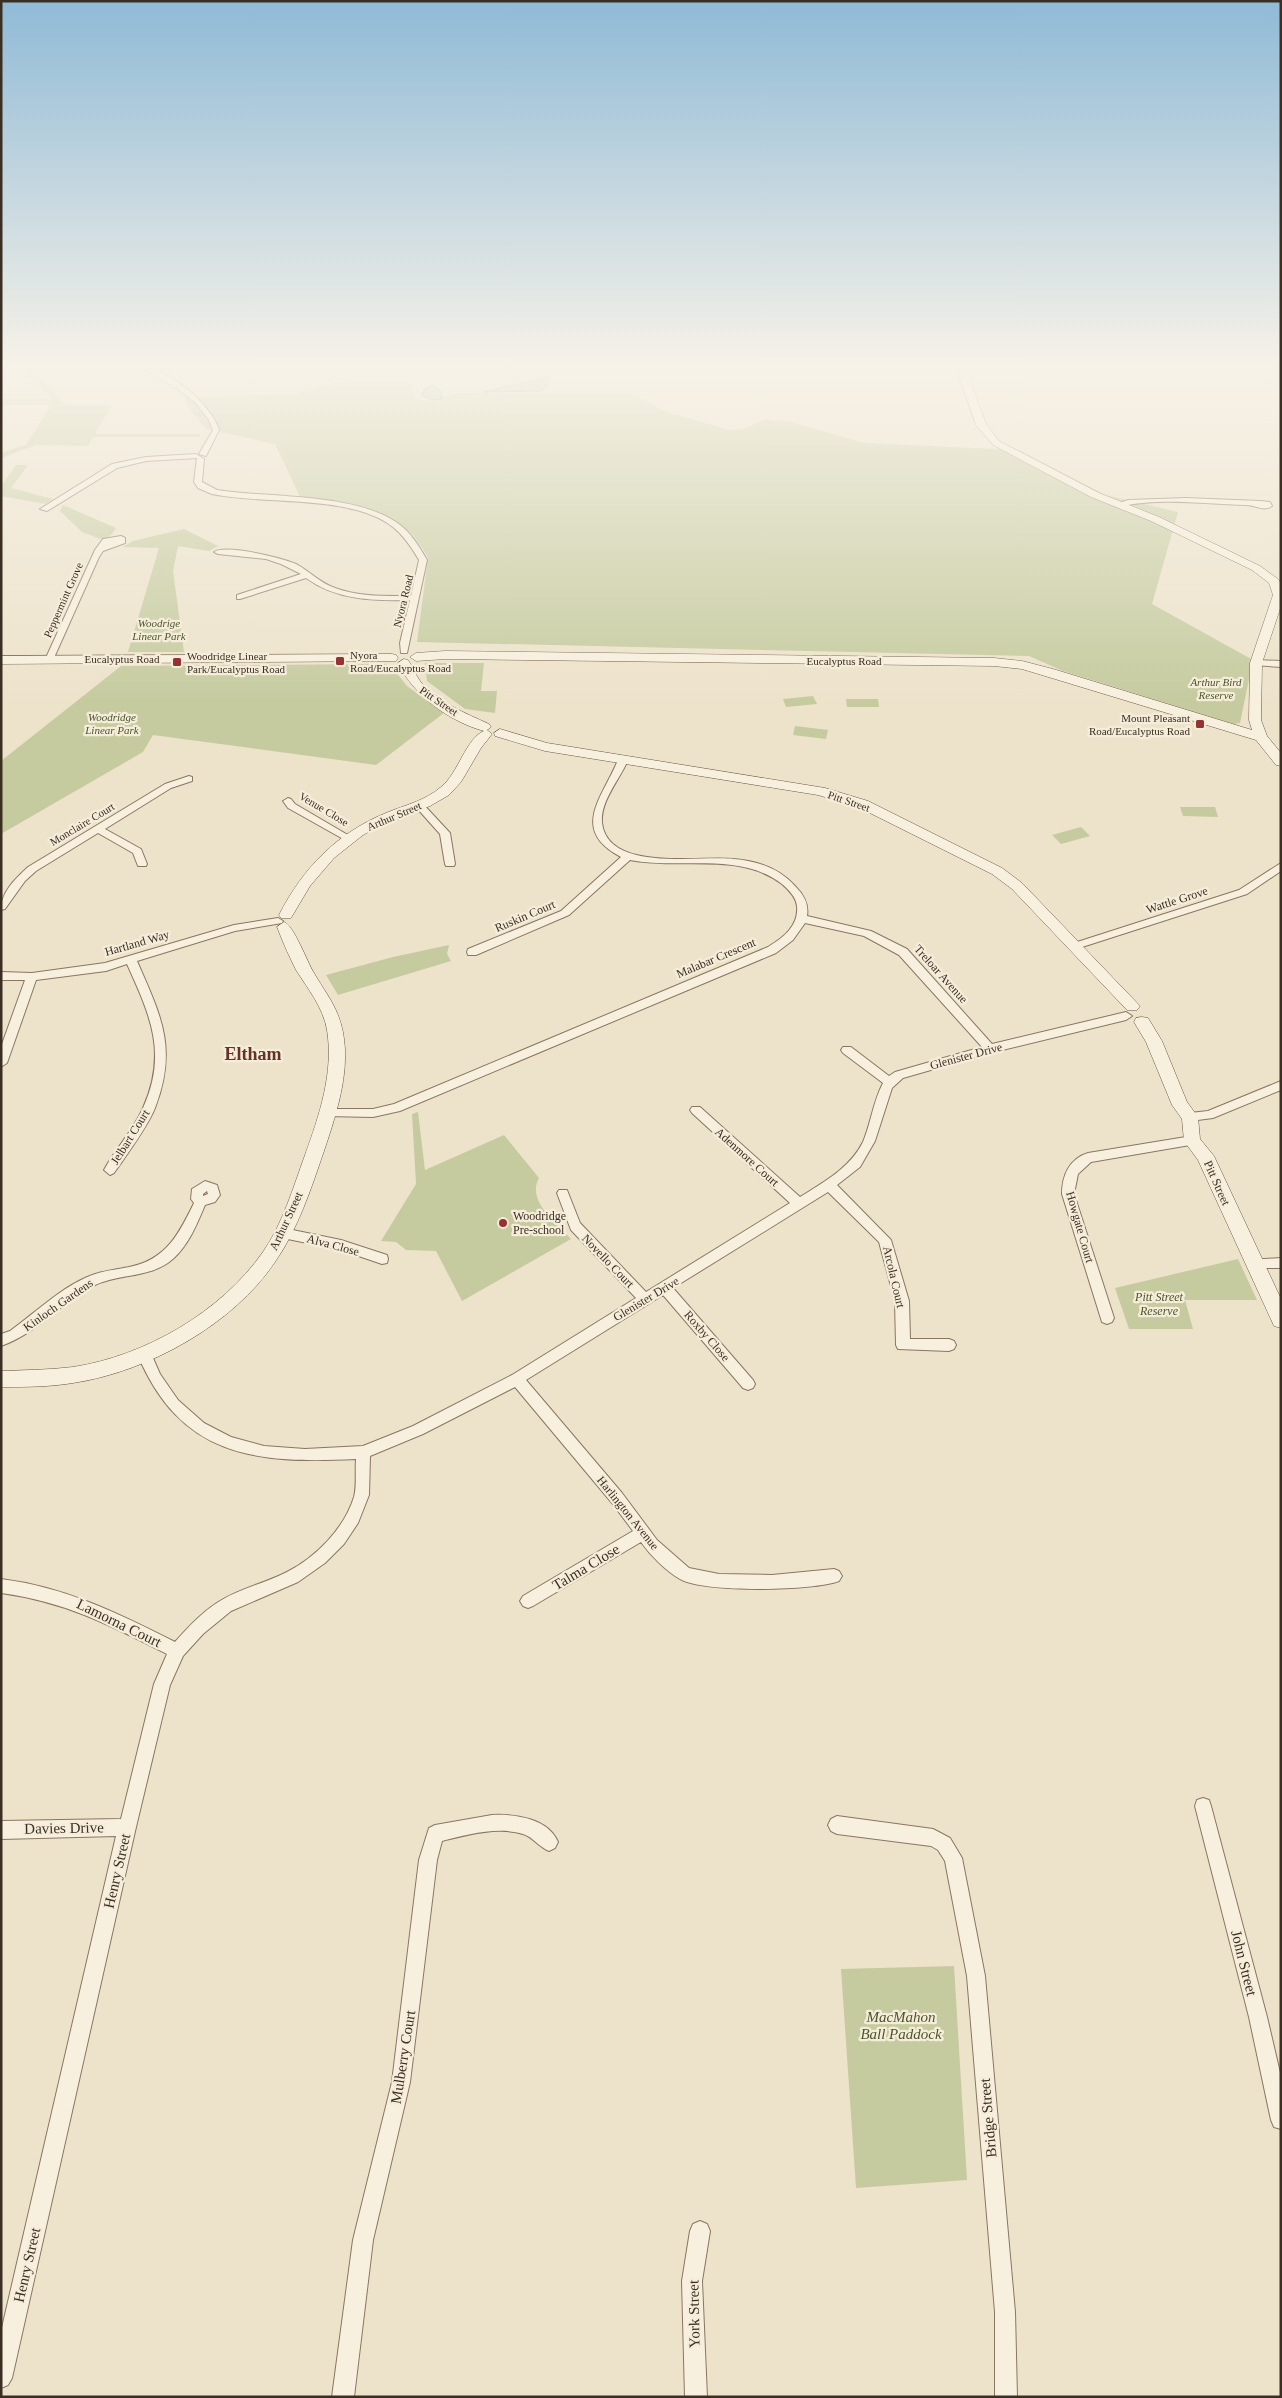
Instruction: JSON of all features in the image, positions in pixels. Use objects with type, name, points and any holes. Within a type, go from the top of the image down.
[{"type":"street","points":[[44,509],[94,479]]},
{"type":"street","name":"Nyora Road","points":[[198,479],[201,486],[214,492],[354,508],[372,513],[392,522],[404,533],[423,560],[416,598],[404,644],[404,657]]},
{"type":"street","points":[[1066,479],[1118,505],[1155,519],[1256,568],[1274,582],[1278,595],[1256,663],[1255,720],[1261,737],[1281,762]]},
{"type":"street","points":[[1118,505],[1124,501],[1252,503]]},
{"type":"street","name":"Peppermint Grove","points":[[49,660],[100,550]]},
{"type":"street","points":[[218,552],[240,552],[264,556],[294,566],[330,589],[349,595],[416,598]]},
{"type":"street","points":[[240,597],[306,575]]},
{"type":"street","name":"Eucalyptus Road","points":[[1,660],[392,658],[397,662],[404,657],[412,661],[416,657],[445,655],[994,662],[1022,665],[1050,672],[1261,737]]},
{"type":"street","name":"Pitt Street","points":[[404,657],[409,676],[414,684],[454,713],[493,736],[500,733],[545,746],[820,791],[863,804],[997,871],[1016,886],[1075,946],[1154,1041],[1180,1105],[1190,1117],[1192,1141],[1205,1156],[1281,1320]]},
{"type":"street","points":[[1256,663],[1281,664]]},
{"type":"street","name":"Arthur Street","points":[[1,1379],[56,1378],[86,1373],[144,1353],[195,1326],[228,1301],[252,1279],[269,1257],[282,1233],[329,1113],[337,1065],[334,1031],[329,1009],[296,953],[287,921],[296,894],[316,867],[348,838],[391,816],[434,799],[455,783],[462,774],[485,730]]},
{"type":"street","points":[[623,760],[597,813],[597,823],[605,840],[628,856],[656,861],[730,862],[754,865],[784,880],[796,892],[802,904],[803,919]]},
{"type":"street","name":"Monclaire Court","points":[[1,907],[11,890],[32,869],[168,786],[189,779]]},
{"type":"street","name":"Venue Close","points":[[288,801],[290,806],[348,838]]},
{"type":"street","points":[[420,806],[445,833],[450,864]]},
{"type":"street","points":[[99,829],[137,851],[142,864]]},
{"type":"street","name":"Ruskin Court","points":[[472,952],[565,913],[628,856]]},
{"type":"street","name":"Wattle Grove","points":[[1075,946],[1243,892],[1281,866]]},
{"type":"street","name":"Treloar Avenue","points":[[803,919],[864,932],[878,936],[893,944],[903,952],[990,1049]]},
{"type":"street","name":"Malabar Crescent","points":[[329,1113],[373,1113],[396,1108],[772,950],[785,942],[803,919]]},
{"type":"street","name":"Hartland Way","points":[[1,976],[32,977],[81,972],[131,961],[224,931],[287,921]]},
{"type":"street","name":"Jelbart Court","points":[[110,1170],[149,1109],[161,1066],[160,1037],[153,1010],[131,961]]},
{"type":"street","points":[[1,1063],[32,977]]},
{"type":"street","name":"Glenister Drive","points":[[144,1353],[154,1377],[173,1404],[199,1427],[228,1442],[264,1452],[305,1455],[363,1452],[418,1430],[517,1379],[829,1185],[856,1164],[869,1141],[889,1082],[910,1070],[1133,1015]]},
{"type":"street","points":[[847,1050],[889,1082]]},
{"type":"street","points":[[1190,1117],[1209,1115],[1281,1085]]},
{"type":"street","name":"Adenmore Court","points":[[696,1110],[799,1204]]},
{"type":"street","name":"Howgate Court","points":[[1107,1318],[1068,1194],[1068,1182],[1071,1172],[1078,1164],[1088,1158],[1192,1141]]},
{"type":"street","name":"Arcola Court","points":[[829,1185],[885,1240],[902,1301],[903,1345],[949,1345]]},
{"type":"street","name":"Novello Court","points":[[563,1193],[574,1226],[645,1299]]},
{"type":"street","name":"Kinloch Gardens","points":[[1,1340],[15,1335],[90,1281],[144,1269],[160,1262],[174,1251],[201,1201]]},
{"type":"street","name":"Alva Close","points":[[282,1233],[341,1245],[382,1259]]},
{"type":"street","points":[[1254,1264],[1281,1264]]},
{"type":"street","name":"Roxby Close","points":[[665,1288],[748,1384]]},
{"type":"street","name":"Harlington Avenue","points":[[517,1379],[652,1545],[685,1574],[719,1581],[772,1582],[834,1576]]},
{"type":"street","name":"Henry Street","points":[[1,2378],[127,1827],[162,1684],[177,1652],[197,1629],[226,1606],[293,1577],[320,1558],[339,1538],[353,1518],[362,1495],[363,1452]]},
{"type":"street","name":"Talma Close","points":[[528,1601],[643,1533]]},
{"type":"street","name":"Lamorna Court","points":[[1,1586],[44,1592],[85,1604],[177,1652]]},
{"type":"street","name":"John Street","points":[[1203,1806],[1258,2017],[1281,2120]]},
{"type":"street","name":"Mulberry Court","points":[[343,2397],[363,2240],[402,2082],[428,1860],[435,1834],[490,1823],[526,1826],[549,1842]]},
{"type":"street","name":"Bridge Street","points":[[837,1825],[933,1838],[944,1844],[953,1858],[976,1976],[1004,2312],[1006,2397]]},
{"type":"street","name":"Davies Drive","points":[[1,1830],[127,1827]]},
{"type":"street","name":"York Street","points":[[696,2397],[692,2281],[700,2231]]},
{"type":"green space","points":[[6,479],[18,479],[11,488],[53,499],[45,504],[1,496],[1,486]]},
{"type":"green space","name":"Arthur Bird Reserve","points":[[292,479],[1075,479],[1106,495],[1178,512],[1152,604],[1253,660],[1240,723],[1234,724],[1063,671],[1029,656],[417,642],[428,558],[417,540],[390,517],[374,510],[339,503],[301,499]]},
{"type":"green space","points":[[63,505],[116,528],[111,535],[103,540],[82,532],[60,511]]},
{"type":"green space","name":"Woodrige Linear Park","points":[[184,529],[218,546],[209,551],[178,546],[173,571],[184,652],[128,652],[159,548],[123,547],[133,541]]},
{"type":"green space","points":[[425,663],[484,663],[481,691],[497,691],[495,713],[465,709],[427,681]]},
{"type":"green space","name":"Woodridge Linear Park","points":[[385,664],[392,667],[407,686],[444,713],[376,765],[153,735],[143,752],[1,834],[1,761],[121,666]]},
{"type":"green space","points":[[813,696],[817,704],[786,707],[783,699]]},
{"type":"green space","points":[[846,699],[878,699],[879,707],[847,707]]},
{"type":"green space","points":[[795,726],[828,730],[826,739],[793,735]]},
{"type":"green space","points":[[1180,807],[1215,807],[1218,817],[1183,816]]},
{"type":"green space","points":[[1081,827],[1090,836],[1061,844],[1052,835]]},
{"type":"green space","points":[[449,945],[447,954],[451,961],[338,995],[326,975],[393,957]]},
{"type":"green space","points":[[418,1112],[425,1170],[504,1135],[539,1178],[536,1187],[537,1195],[545,1211],[571,1239],[462,1301],[436,1251],[406,1250],[396,1242],[381,1241],[416,1184],[412,1114]]},
{"type":"green space","name":"Pitt Street Reserve","points":[[1238,1259],[1257,1300],[1185,1300],[1193,1329],[1129,1329],[1115,1288]]},
{"type":"green space","name":"MacMahon Ball Paddock","points":[[954,1966],[967,2180],[856,2188],[841,1969]]},
{"type":"place","name":"Nyora Road/Eucalyptus Road","points":[[340,661]]},
{"type":"place","name":"Woodridge Linear Park/Eucalyptus Road","points":[[177,662]]},
{"type":"place","name":"Mount Pleasant Road/Eucalyptus Road","points":[[1200,724]]},
{"type":"place","name":"Woodridge Pre-school","points":[[503,1223]]},
{"type":"district","name":"Eltham","points":[[253,1054]]}]
